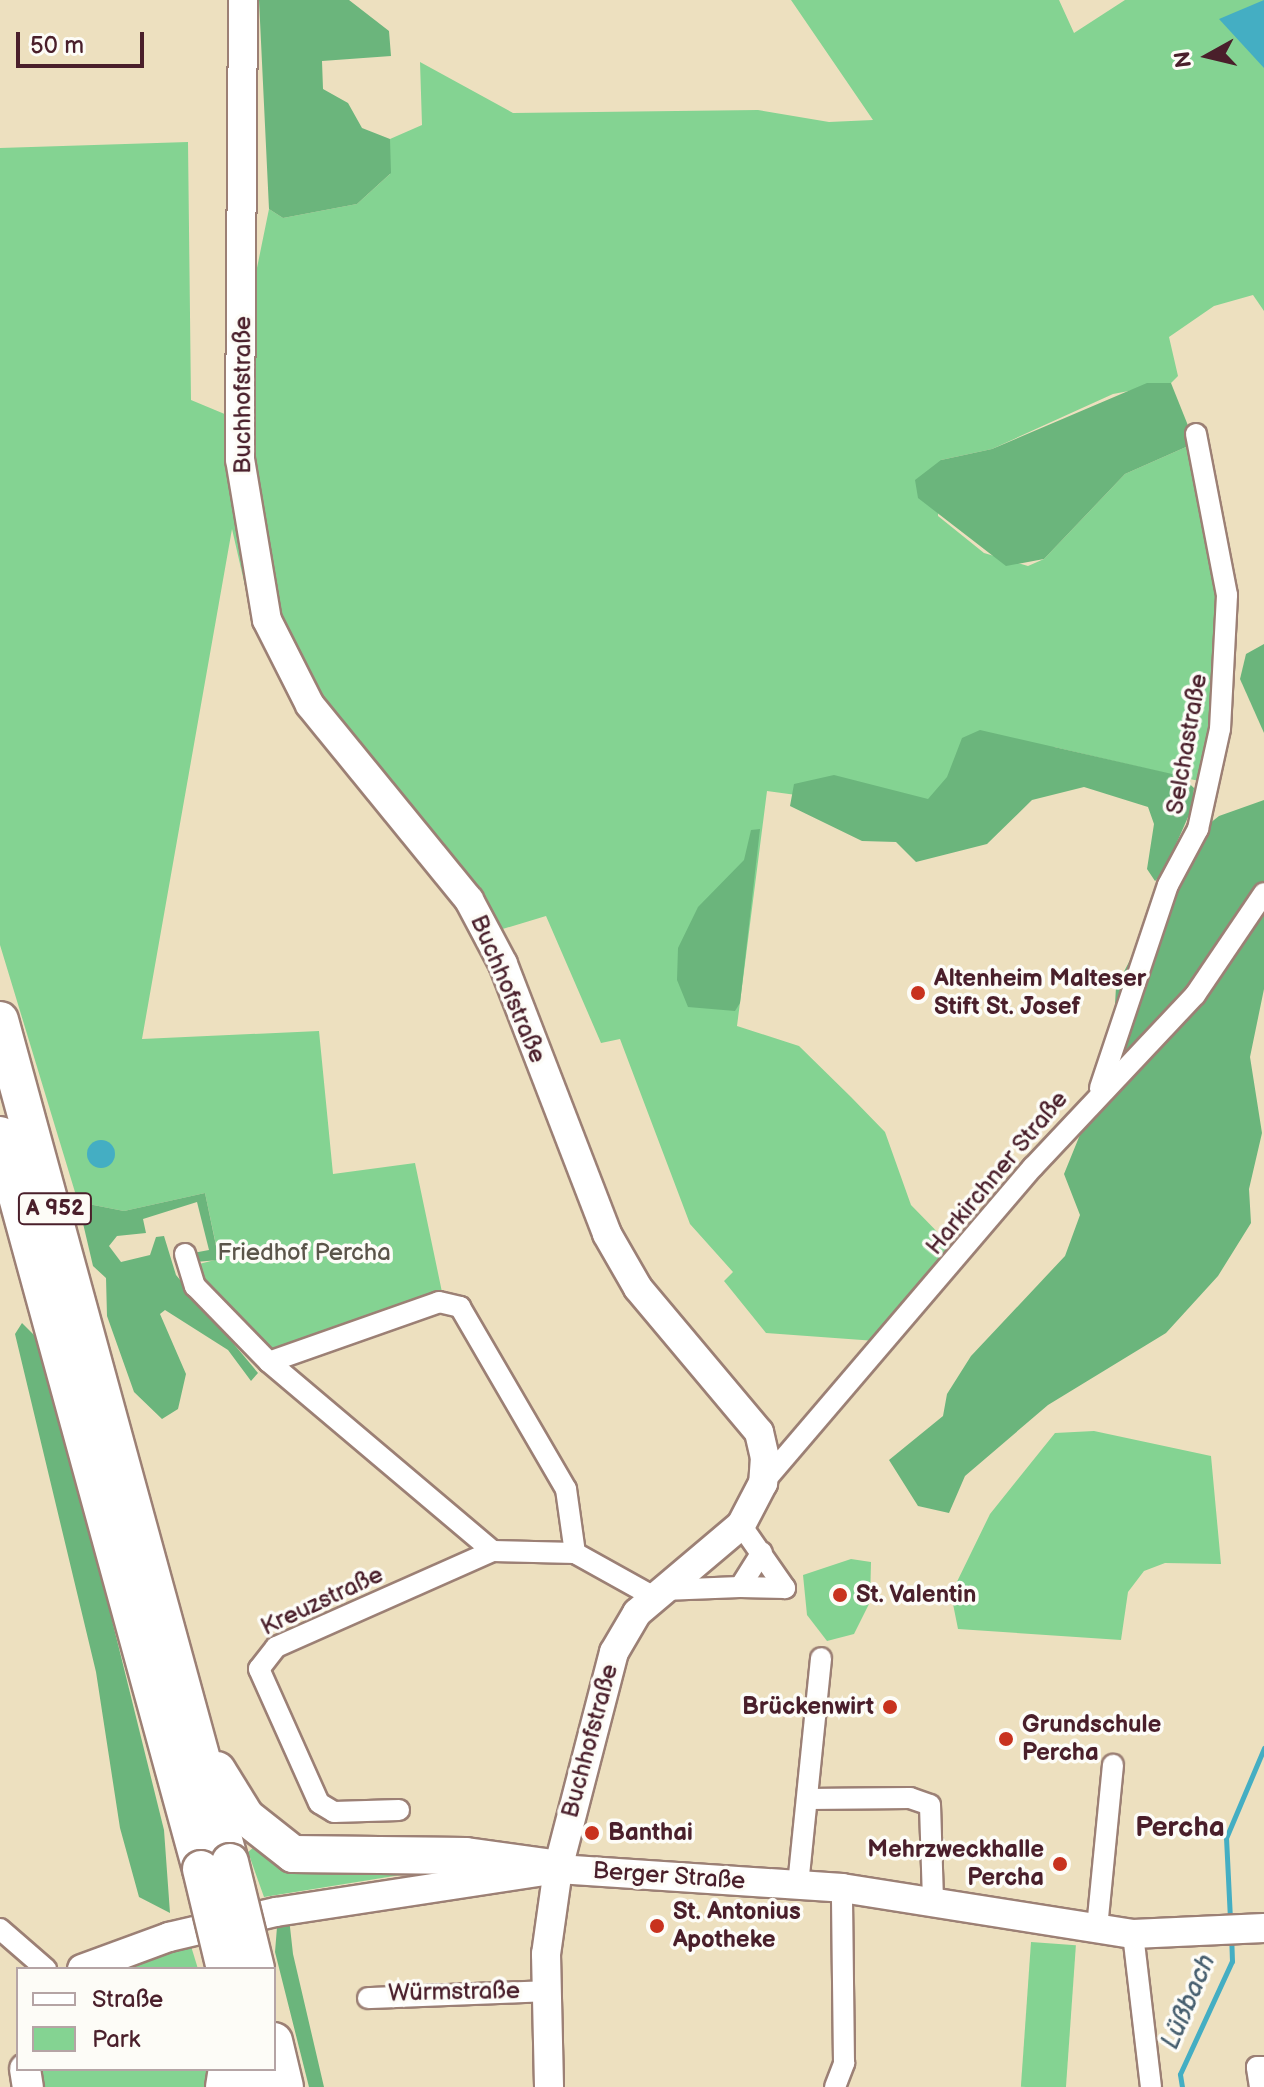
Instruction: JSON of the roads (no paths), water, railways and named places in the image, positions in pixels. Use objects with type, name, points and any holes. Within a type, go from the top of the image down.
[{"type":"highway","name":"A 952","points":[[0,1020],[186,1690],[215,1866],[225,1967]]},
{"type":"highway","name":"A 952","points":[[0,1135],[215,1866],[255,1967]]},
{"type":"highway","points":[[186,1690],[227,1790],[270,1840],[293,1854],[466,1856],[558,1869]]},
{"type":"highway","points":[[276,2049],[285,2087]]},
{"type":"main road","name":"Buchhofstraße","points":[[243,0],[240,459],[267,620],[310,705],[433,850],[481,922],[607,1234],[638,1288],[759,1432],[763,1483],[741,1525],[658,1594],[614,1652],[558,1869]]},
{"type":"main road","name":"Berger Straße","points":[[87,1967],[169,1937],[276,1912],[558,1869],[842,1888],[1133,1934],[1264,1928]]},
{"type":"main road","name":"Würmstraße","points":[[549,2087],[547,1991],[558,1869]]},
{"type":"street","name":"Selchastraße","points":[[1098,1095],[1168,885],[1198,829],[1220,729],[1227,595],[1196,434]]},
{"type":"street","name":"Harkirchner Straße","points":[[763,1483],[1098,1095],[1195,995],[1264,893]]},
{"type":"street","points":[[185,1254],[195,1286],[269,1362],[493,1551]]},
{"type":"street","points":[[269,1362],[439,1302],[460,1307],[566,1489],[575,1553]]},
{"type":"street","points":[[658,1594],[740,1587],[785,1588],[741,1525]]},
{"type":"street","name":"Kreuzstraße","points":[[399,1810],[334,1812],[319,1803],[259,1669],[276,1647],[493,1551],[575,1553],[658,1594]]},
{"type":"street","points":[[740,1587],[762,1552]]},
{"type":"street","points":[[798,1885],[821,1658]]},
{"type":"street","points":[[1097,1928],[1113,1765]]},
{"type":"street","points":[[808,1799],[910,1798],[930,1805],[933,1903]]},
{"type":"street","points":[[835,2087],[844,2063],[842,1888]]},
{"type":"street","points":[[0,1929],[44,1967]]},
{"type":"street","points":[[1133,1934],[1151,2087]]},
{"type":"street","name":"Würmstraße","points":[[368,1998],[367,1993],[547,1991]]},
{"type":"street","points":[[1260,2087],[1257,2067],[1264,2067]]},
{"type":"water","points":[[1264,0],[1264,68],[1219,19]]},
{"type":"water","points":[[101,1140],[111,1144],[115,1154],[111,1164],[101,1168],[91,1164],[87,1154],[91,1144]]},
{"type":"waterway","name":"Lüßbach","points":[[1230,1919],[1226,1838],[1264,1748]]},
{"type":"waterway","name":"Lüßbach","points":[[1182,2087],[1180,2074],[1232,1961],[1231,1937]]},
{"type":"place","name":"Altenheim Malteser Stift St. Josef","points":[[918,993]]},
{"type":"place","name":"St. Valentin","points":[[840,1595]]},
{"type":"place","name":"Brückenwirt","points":[[890,1707]]},
{"type":"place","name":"Grundschule Percha","points":[[1006,1739]]},
{"type":"place","name":"Banthai","points":[[592,1833]]},
{"type":"place","name":"Mehrzweckhalle Percha","points":[[1060,1864]]},
{"type":"place","name":"St. Antonius Apotheke","points":[[657,1926]]},
{"type":"district","name":"Percha","points":[[1180,1828]]},
{"type":"park label","name":"Friedhof Percha","points":[[304,1253]]}]
